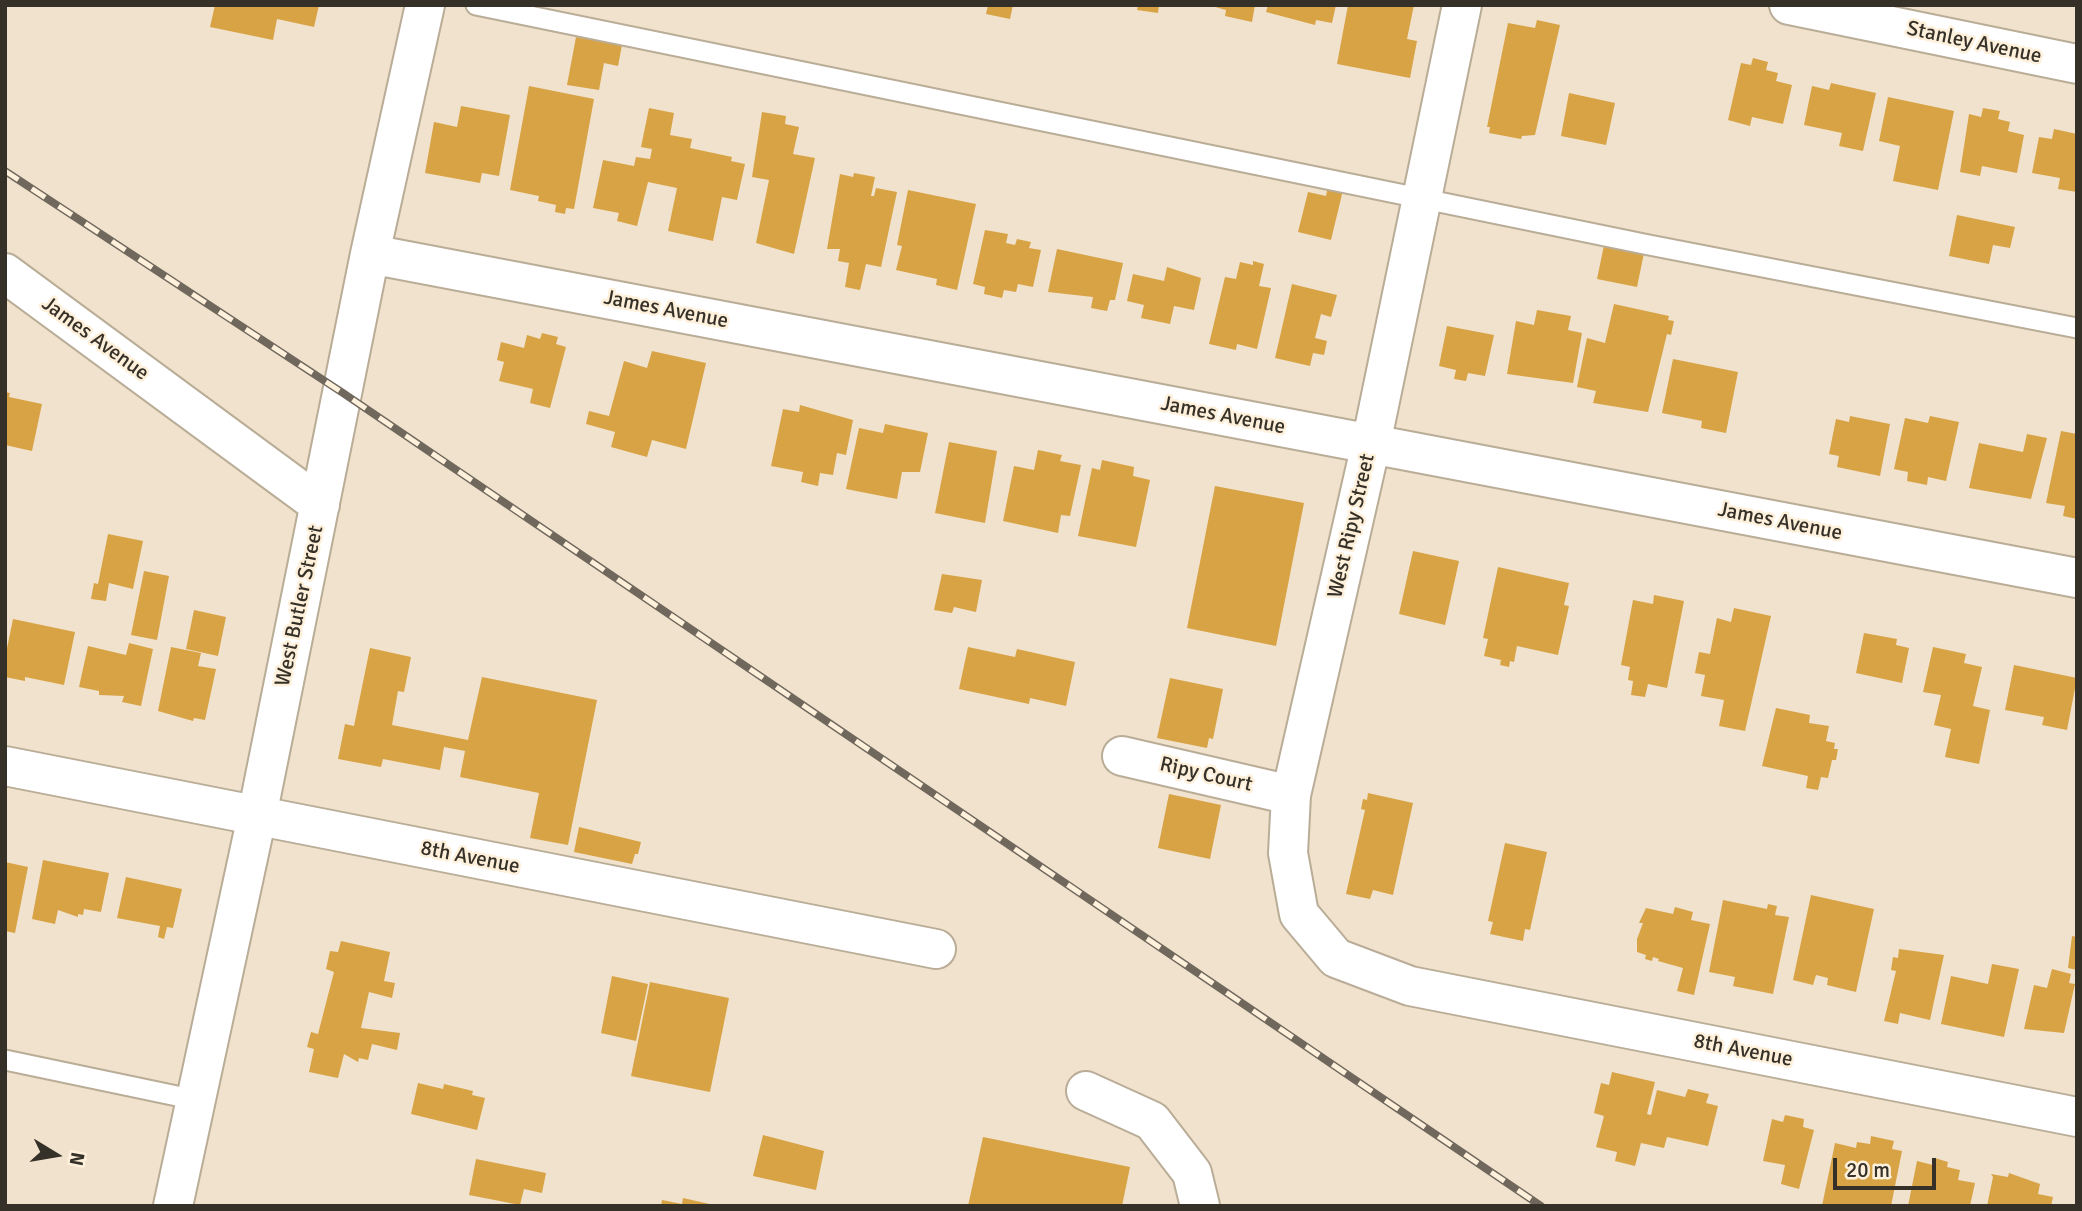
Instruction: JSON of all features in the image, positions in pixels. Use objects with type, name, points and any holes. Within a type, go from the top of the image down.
[{"type":"street","name":"West Butler Street","points":[[173,1206],[257,816],[370,254],[425,5]]},
{"type":"street","name":"West Ripy Street","points":[[1410,986],[1336,958],[1299,914],[1288,853],[1291,795],[1371,444],[1462,5]]},
{"type":"street","name":"Stanley Avenue","points":[[1789,5],[2077,64]]},
{"type":"street","name":"James Avenue","points":[[370,254],[2077,578]]},
{"type":"street","name":"James Avenue","points":[[5,273],[320,505]]},
{"type":"street","name":"Ripy Court","points":[[1122,756],[1291,795]]},
{"type":"street","name":"8th Avenue","points":[[5,766],[936,949]]},
{"type":"street","name":"8th Avenue","points":[[1410,986],[2077,1117]]},
{"type":"street","points":[[1086,1091],[1152,1121],[1192,1173],[1200,1206]]},
{"type":"lane","points":[[476,5],[1422,198],[2077,328]]},
{"type":"lane","points":[[5,1060],[196,1100]]},
{"type":"building","points":[[215,5],[319,5],[314,27],[277,19],[273,40],[210,27]]},
{"type":"building","points":[[988,5],[1013,5],[1010,19],[986,14]]},
{"type":"building","points":[[1138,5],[1159,5],[1158,13],[1137,10]]},
{"type":"building","points":[[1208,5],[1255,5],[1252,22],[1225,16],[1226,10]]},
{"type":"building","points":[[1268,5],[1336,5],[1332,23],[1316,20],[1315,25],[1266,12]]},
{"type":"building","points":[[1348,5],[1414,5],[1407,39],[1417,41],[1410,78],[1337,64]]},
{"type":"building","points":[[1537,20],[1560,25],[1535,135],[1522,136],[1521,139],[1489,133],[1490,127],[1487,127],[1508,23],[1535,28]]},
{"type":"building","points":[[576,37],[622,45],[618,66],[604,63],[599,90],[567,85]]},
{"type":"building","points":[[1753,58],[1768,62],[1766,70],[1778,73],[1776,81],[1792,85],[1783,124],[1752,117],[1750,126],[1728,120],[1741,63],[1751,65]]},
{"type":"building","points":[[1831,83],[1876,93],[1863,151],[1839,146],[1842,133],[1804,125],[1812,86],[1829,90]]},
{"type":"building","points":[[529,86],[594,99],[574,209],[566,208],[565,214],[555,212],[556,205],[538,201],[539,196],[510,190]]},
{"type":"building","points":[[1569,93],[1615,103],[1606,145],[1561,136]]},
{"type":"building","points":[[1888,97],[1954,111],[1938,190],[1893,181],[1900,146],[1879,141]]},
{"type":"building","points":[[461,106],[510,115],[499,176],[482,173],[480,183],[425,173],[434,122],[457,127]]},
{"type":"building","points":[[649,108],[674,113],[670,135],[692,139],[690,148],[732,157],[731,161],[745,164],[737,200],[722,197],[713,241],[668,231],[677,188],[648,182],[637,226],[617,221],[619,213],[593,208],[603,160],[634,166],[636,157],[650,159],[652,149],[641,147]]},
{"type":"building","points":[[1983,108],[2000,111],[1998,119],[2010,122],[2008,131],[2024,135],[2017,173],[1982,166],[1980,176],[1960,172],[1969,114],[1981,117]]},
{"type":"building","points":[[762,112],[786,116],[785,124],[799,127],[793,154],[815,158],[794,254],[756,243],[769,180],[752,177]]},
{"type":"building","points":[[2054,129],[2077,134],[2077,192],[2058,189],[2060,178],[2032,173],[2039,137],[2052,139]]},
{"type":"building","points":[[854,173],[875,177],[871,196],[874,196],[876,188],[897,192],[881,267],[866,264],[860,290],[845,287],[849,263],[838,261],[840,249],[827,249],[840,174],[853,177]]},
{"type":"building","points":[[1329,182],[1344,186],[1331,240],[1298,232],[1308,192],[1326,196]]},
{"type":"building","points":[[908,190],[976,204],[957,290],[936,285],[937,279],[896,270],[902,246],[897,245]]},
{"type":"building","points":[[1957,215],[2015,227],[2010,248],[1993,245],[1989,264],[1949,256]]},
{"type":"building","points":[[985,230],[1008,234],[1006,243],[1015,245],[1017,239],[1031,242],[1029,248],[1041,250],[1033,287],[1018,284],[1016,292],[1004,290],[1002,298],[984,294],[985,287],[973,284]]},
{"type":"building","points":[[1604,245],[1644,253],[1637,287],[1597,279]]},
{"type":"building","points":[[1057,249],[1123,263],[1115,300],[1110,300],[1107,311],[1091,308],[1093,297],[1048,292]]},
{"type":"building","points":[[1253,261],[1264,264],[1259,286],[1271,288],[1257,349],[1237,344],[1236,350],[1209,344],[1225,277],[1236,279],[1240,262],[1253,265]]},
{"type":"building","points":[[1167,267],[1201,278],[1194,310],[1174,306],[1170,324],[1141,318],[1144,305],[1127,301],[1133,274],[1164,281]]},
{"type":"building","points":[[1292,284],[1337,295],[1331,317],[1321,314],[1315,338],[1327,341],[1324,355],[1313,353],[1310,366],[1275,358]]},
{"type":"building","points":[[1614,304],[1669,316],[1668,320],[1674,321],[1671,335],[1667,334],[1648,412],[1593,403],[1596,391],[1577,387],[1587,338],[1605,343]]},
{"type":"building","points":[[1537,310],[1571,316],[1568,330],[1582,333],[1573,383],[1507,374],[1516,321],[1534,325]]},
{"type":"building","points":[[1447,326],[1494,335],[1485,376],[1468,373],[1466,381],[1454,379],[1456,370],[1439,366]]},
{"type":"building","points":[[542,333],[558,337],[556,344],[566,347],[550,408],[530,403],[533,389],[499,381],[504,362],[497,360],[501,342],[524,348],[527,335],[540,339]]},
{"type":"building","points":[[652,351],[706,363],[686,449],[652,440],[647,457],[611,447],[615,432],[586,424],[589,411],[609,416],[624,361],[647,368]]},
{"type":"building","points":[[1673,359],[1738,372],[1726,433],[1701,428],[1702,421],[1662,413]]},
{"type":"building","points":[[5,392],[10,393],[9,397],[42,404],[32,451],[5,445]]},
{"type":"building","points":[[800,405],[853,420],[846,455],[837,453],[833,475],[820,473],[818,486],[801,482],[803,472],[771,466],[783,409],[799,412]]},
{"type":"building","points":[[1850,416],[1890,424],[1880,476],[1837,467],[1839,456],[1829,454],[1836,419],[1849,422]]},
{"type":"building","points":[[1930,416],[1959,422],[1946,481],[1928,477],[1927,485],[1907,481],[1908,472],[1894,469],[1905,418],[1928,423]]},
{"type":"building","points":[[885,424],[928,433],[920,472],[902,472],[897,499],[846,489],[859,428],[883,433]]},
{"type":"building","points":[[2061,431],[2077,434],[2077,519],[2063,516],[2065,506],[2046,503]]},
{"type":"building","points":[[2027,434],[2047,438],[2031,499],[1969,488],[1979,443],[2023,452]]},
{"type":"building","points":[[949,442],[997,451],[985,523],[935,513]]},
{"type":"building","points":[[1038,450],[1062,455],[1060,461],[1081,465],[1070,516],[1061,515],[1058,533],[1003,521],[1014,466],[1034,470]]},
{"type":"building","points":[[1102,460],[1134,467],[1133,476],[1150,480],[1136,547],[1078,536],[1092,468],[1100,470]]},
{"type":"building","points":[[1215,486],[1304,503],[1276,646],[1187,628]]},
{"type":"building","points":[[108,534],[143,541],[133,589],[109,583],[106,601],[91,599],[94,583],[98,584]]},
{"type":"building","points":[[1413,551],[1459,561],[1445,625],[1399,614]]},
{"type":"building","points":[[1498,567],[1569,583],[1564,605],[1569,606],[1558,655],[1517,646],[1514,662],[1510,661],[1509,667],[1500,665],[1501,660],[1484,656],[1488,639],[1483,638]]},
{"type":"building","points":[[144,571],[169,576],[157,640],[131,635]]},
{"type":"building","points":[[942,574],[982,580],[976,612],[954,607],[952,613],[934,610]]},
{"type":"building","points":[[1654,595],[1684,601],[1667,688],[1648,684],[1645,697],[1631,695],[1633,681],[1628,680],[1630,667],[1621,665],[1633,600],[1653,604]]},
{"type":"building","points":[[1734,608],[1771,616],[1745,731],[1719,726],[1724,700],[1701,696],[1705,675],[1695,673],[1699,652],[1710,654],[1717,618],[1731,622]]},
{"type":"building","points":[[194,610],[226,617],[218,656],[186,649]]},
{"type":"building","points":[[13,619],[75,632],[64,685],[25,677],[25,681],[5,677],[5,658]]},
{"type":"building","points":[[1864,633],[1897,639],[1896,645],[1909,648],[1902,683],[1856,673]]},
{"type":"building","points":[[129,643],[153,649],[141,706],[122,702],[124,696],[99,695],[99,691],[79,687],[88,646],[126,655]]},
{"type":"building","points":[[171,647],[201,653],[198,666],[216,669],[205,720],[194,718],[193,721],[158,711]]},
{"type":"building","points":[[968,647],[1015,657],[1017,649],[1075,662],[1066,706],[1030,698],[1029,704],[959,689]]},
{"type":"building","points":[[1933,647],[1966,654],[1964,663],[1982,667],[1973,706],[1990,710],[1979,764],[1945,757],[1951,729],[1934,725],[1941,695],[1923,692]]},
{"type":"building","points":[[370,648],[411,657],[404,692],[398,691],[392,725],[468,740],[482,677],[597,700],[568,845],[530,838],[539,793],[460,777],[465,751],[444,747],[440,770],[383,759],[381,767],[338,759],[345,724],[354,726]]},
{"type":"building","points":[[2014,665],[2077,678],[2067,730],[2042,725],[2044,717],[2005,710]]},
{"type":"building","points":[[1170,678],[1223,689],[1213,739],[1209,738],[1207,748],[1157,738]]},
{"type":"building","points":[[1776,708],[1810,715],[1809,723],[1829,726],[1826,741],[1835,743],[1834,749],[1838,749],[1828,778],[1821,777],[1818,790],[1806,788],[1808,776],[1762,766]]},
{"type":"building","points":[[1368,793],[1413,803],[1393,895],[1373,890],[1370,899],[1346,894],[1365,810],[1361,809],[1363,799],[1367,800]]},
{"type":"building","points":[[1169,794],[1221,805],[1210,859],[1158,848]]},
{"type":"building","points":[[579,827],[641,842],[638,854],[635,854],[632,864],[574,852]]},
{"type":"building","points":[[1505,843],[1547,852],[1530,930],[1525,929],[1523,941],[1490,934],[1493,922],[1488,921]]},
{"type":"building","points":[[43,860],[109,873],[101,912],[84,909],[83,915],[78,914],[78,917],[58,910],[55,924],[32,919]]},
{"type":"building","points":[[5,862],[28,867],[15,933],[5,931]]},
{"type":"building","points":[[126,877],[182,889],[173,928],[167,927],[164,939],[158,937],[160,926],[117,918]]},
{"type":"building","points":[[1811,895],[1874,909],[1856,992],[1827,985],[1828,978],[1816,975],[1813,985],[1793,980]]},
{"type":"building","points":[[1723,900],[1767,909],[1768,904],[1777,906],[1775,915],[1789,917],[1773,994],[1733,986],[1735,977],[1709,972]]},
{"type":"building","points":[[1675,907],[1693,912],[1691,920],[1710,924],[1694,995],[1677,991],[1683,968],[1653,957],[1652,961],[1645,959],[1646,955],[1637,952],[1637,939],[1643,923],[1639,923],[1646,908],[1673,914]]},
{"type":"building","points":[[2072,936],[2077,937],[2077,970],[2068,968]]},
{"type":"building","points":[[341,941],[390,952],[384,981],[395,983],[392,998],[369,992],[361,1028],[400,1033],[397,1050],[372,1044],[368,1060],[359,1058],[358,1062],[344,1054],[338,1078],[309,1072],[314,1049],[307,1047],[311,1032],[318,1034],[334,972],[326,969],[330,951],[338,952]]},
{"type":"building","points":[[1899,949],[1944,955],[1930,1020],[1900,1013],[1898,1024],[1884,1021],[1896,971],[1891,970],[1893,957],[1898,958]]},
{"type":"building","points":[[1992,964],[2019,969],[2004,1037],[1941,1024],[1951,976],[1988,984]]},
{"type":"building","points":[[2052,969],[2071,974],[2069,983],[2075,984],[2064,1033],[2024,1029],[2034,985],[2047,988]]},
{"type":"building","points":[[612,976],[648,984],[636,1041],[601,1033]]},
{"type":"building","points":[[650,982],[729,998],[710,1092],[631,1076]]},
{"type":"building","points":[[1612,1072],[1655,1082],[1647,1114],[1651,1115],[1657,1090],[1685,1097],[1688,1089],[1709,1094],[1706,1103],[1718,1106],[1708,1146],[1667,1137],[1664,1148],[1641,1143],[1635,1166],[1615,1161],[1617,1152],[1596,1147],[1604,1116],[1594,1113],[1601,1083],[1609,1085]]},
{"type":"building","points":[[418,1083],[443,1089],[444,1084],[473,1091],[472,1095],[485,1098],[477,1130],[411,1114]]},
{"type":"building","points":[[1785,1115],[1804,1119],[1803,1127],[1814,1130],[1799,1189],[1781,1184],[1785,1165],[1763,1161],[1772,1119],[1783,1122]]},
{"type":"building","points":[[763,1135],[824,1151],[816,1190],[753,1176]]},
{"type":"building","points":[[1871,1136],[1894,1141],[1892,1149],[1902,1151],[1891,1206],[1822,1206],[1835,1143],[1856,1148],[1857,1142],[1870,1144]]},
{"type":"building","points":[[983,1137],[1130,1167],[1122,1206],[968,1206]]},
{"type":"building","points":[[1935,1158],[1948,1162],[1947,1167],[1960,1170],[1958,1180],[1975,1183],[1970,1206],[1908,1206],[1917,1161],[1933,1165]]},
{"type":"building","points":[[476,1159],[546,1173],[542,1193],[524,1189],[520,1205],[469,1195]]},
{"type":"building","points":[[2009,1173],[2040,1184],[2038,1194],[2053,1197],[2051,1206],[1987,1206],[1993,1177],[1991,1174],[2008,1177]]},
{"type":"building","points":[[683,1198],[714,1206],[661,1206],[662,1200],[682,1204]]},
{"type":"railway","points":[[5,171],[343,393],[1541,1206]]}]
